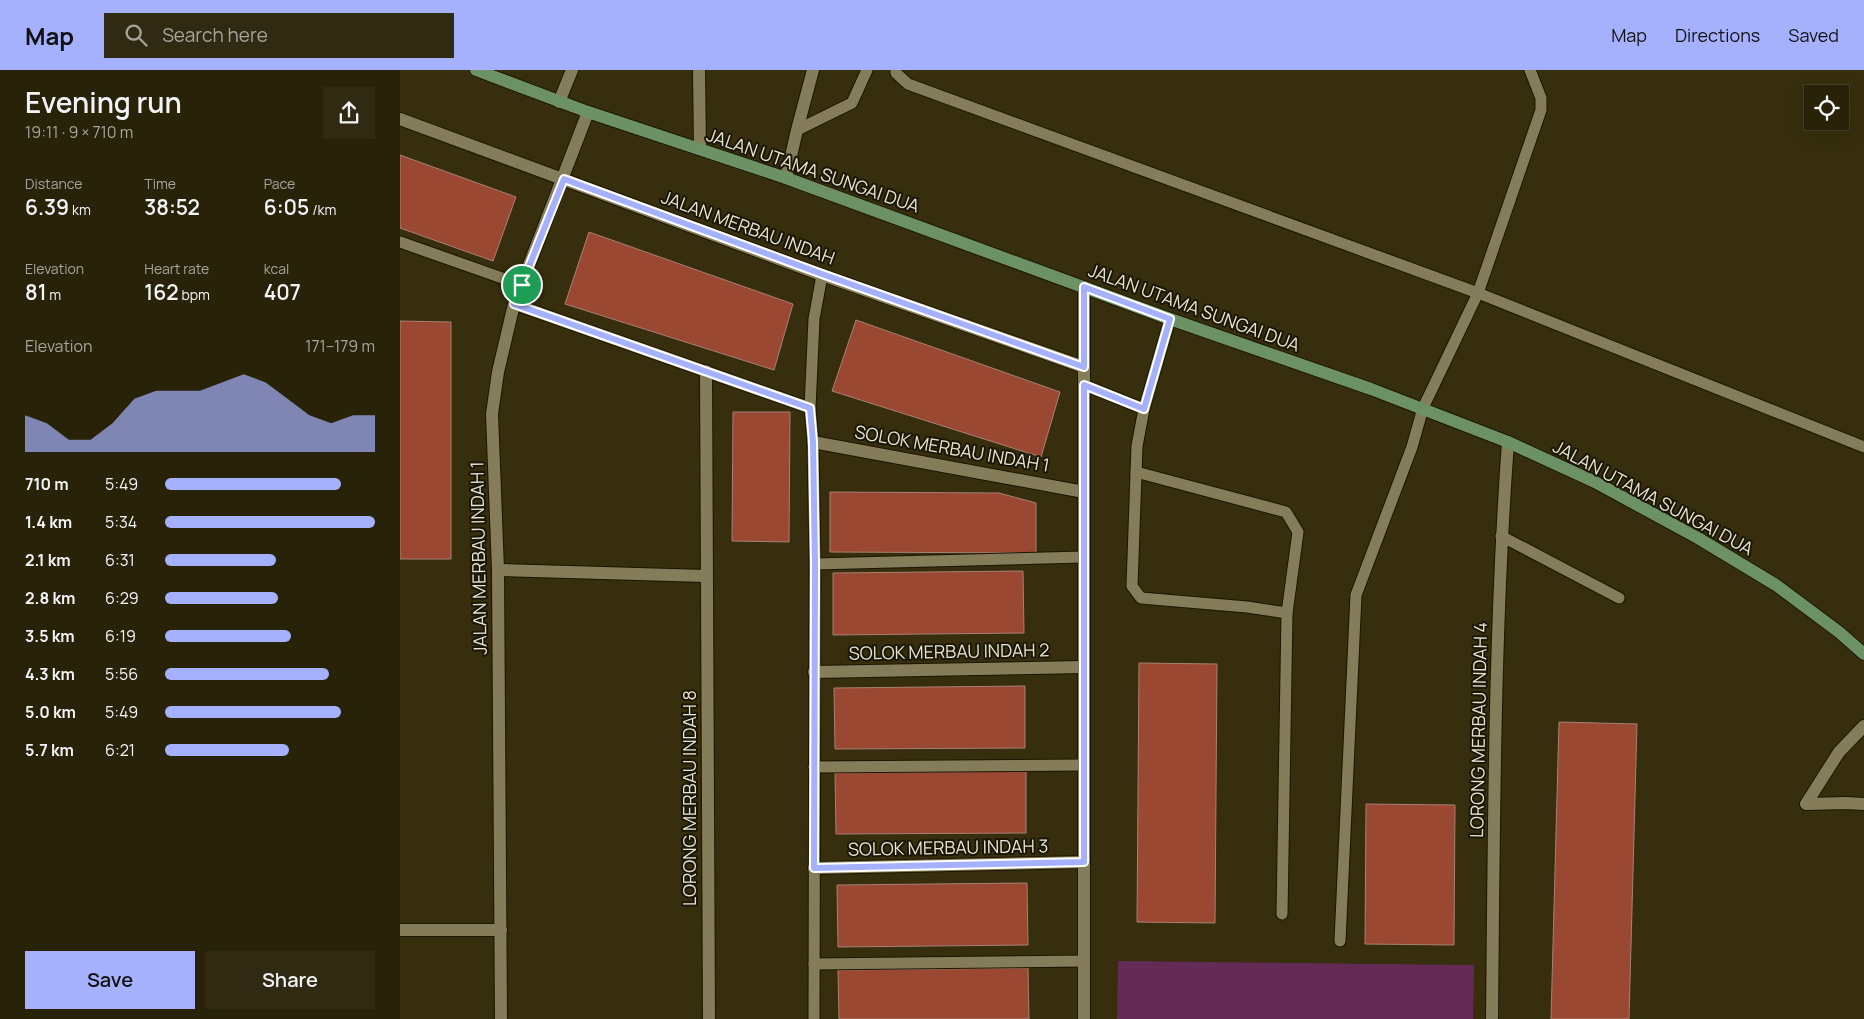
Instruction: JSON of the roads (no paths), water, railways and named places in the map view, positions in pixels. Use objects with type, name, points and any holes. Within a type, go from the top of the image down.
[{"type":"main road","name":"JALAN UTAMA SUNGAI DUA","points":[[476,70],[559,102],[786,178],[1170,319],[1423,408],[1508,442],[1595,482],[1698,538],[1776,585],[1839,632],[1864,654]]},
{"type":"street","points":[[559,102],[572,70]]},
{"type":"street","points":[[699,70],[700,149]]},
{"type":"street","points":[[786,178],[814,70]]},
{"type":"street","name":"JALAN MERBAU INDAH 1","points":[[501,1019],[498,570],[492,414],[498,372],[514,304],[564,179],[588,112]]},
{"type":"street","name":"JALAN MERBAU INDAH","points":[[400,120],[822,274],[1084,367]]},
{"type":"street","points":[[1084,287],[1084,1019]]},
{"type":"street","name":"LORONG MERBAU INDAH 8","points":[[706,371],[709,1019]]},
{"type":"street","name":"SOLOK MERBAU INDAH 1","points":[[813,442],[1084,492]]},
{"type":"street","name":"LORONG MERBAU INDAH 4","points":[[1492,1019],[1496,693],[1501,536],[1508,442]]},
{"type":"street","points":[[498,570],[706,576]]},
{"type":"street","name":"SOLOK MERBAU INDAH 2","points":[[814,672],[1084,667]]},
{"type":"street","points":[[1864,726],[1839,752],[1806,804],[1846,802],[1864,804]]},
{"type":"street","name":"SOLOK MERBAU INDAH 3","points":[[814,868],[1084,862]]},
{"type":"street","points":[[400,930],[501,930]]},
{"type":"lane","points":[[797,130],[852,103],[867,70]]},
{"type":"lane","points":[[896,70],[896,73],[908,84],[1478,294],[1864,447]]},
{"type":"lane","points":[[1340,941],[1356,595],[1412,447],[1423,408],[1478,294],[1541,110],[1541,98],[1530,70]]},
{"type":"lane","points":[[400,242],[522,285]]},
{"type":"lane","points":[[814,1019],[815,564],[813,442],[810,408],[814,319],[822,274]]},
{"type":"lane","points":[[514,304],[810,408]]},
{"type":"lane","points":[[1170,319],[1144,409],[1137,446],[1132,586],[1141,598],[1247,607],[1287,613]]},
{"type":"lane","points":[[1084,385],[1144,409]]},
{"type":"lane","points":[[1136,472],[1286,512],[1298,532],[1287,613],[1282,914]]},
{"type":"lane","points":[[1501,536],[1619,598]]},
{"type":"lane","points":[[815,564],[1084,558]]},
{"type":"lane","points":[[814,767],[1084,765]]},
{"type":"lane","points":[[814,964],[1084,961]]}]
